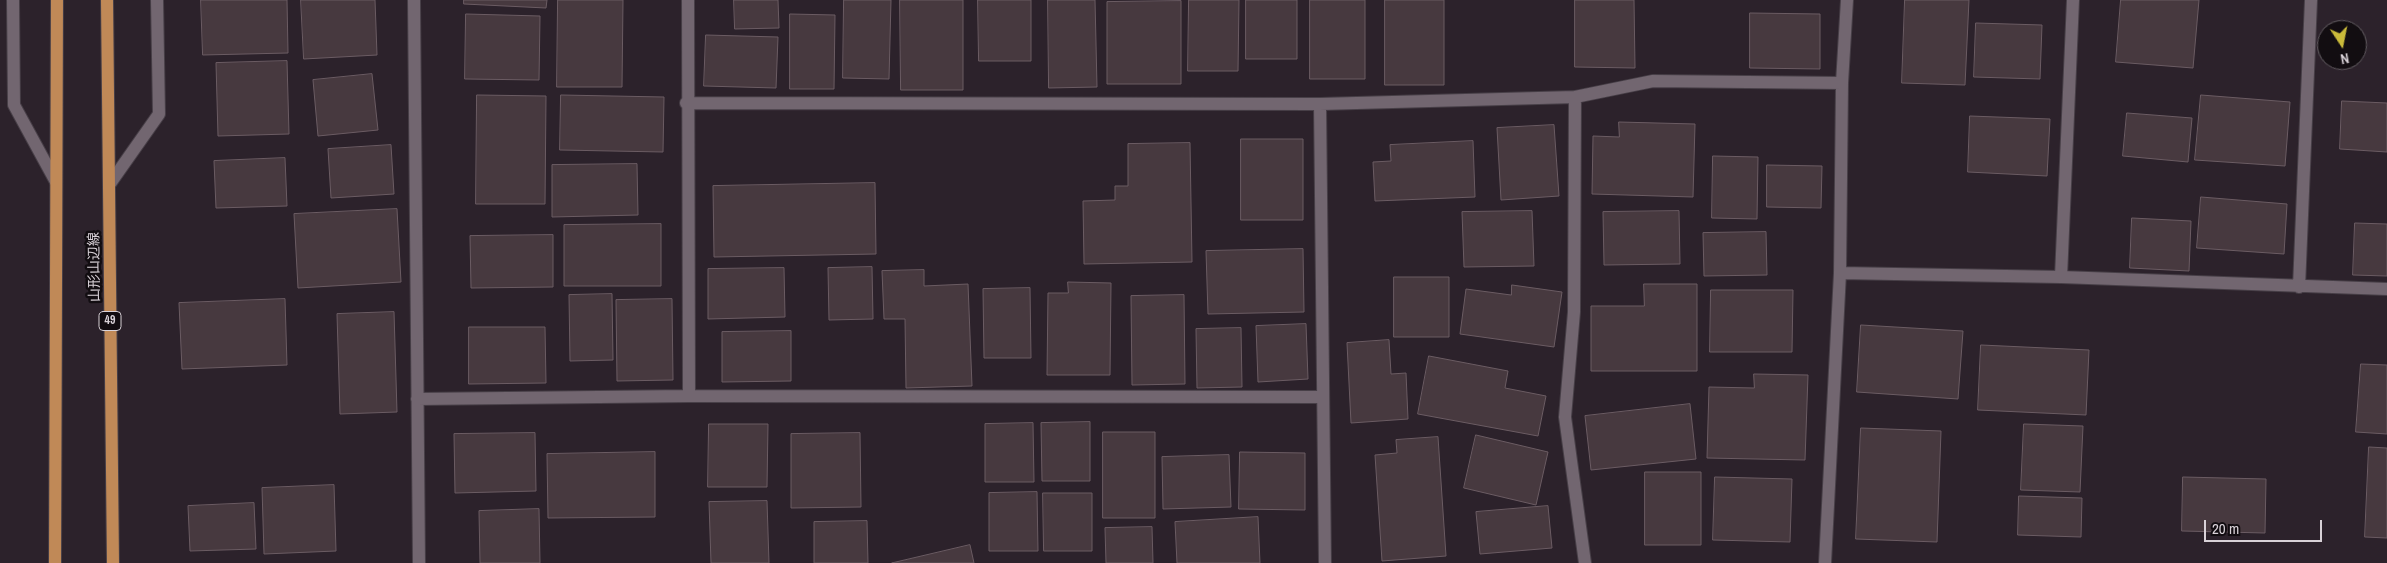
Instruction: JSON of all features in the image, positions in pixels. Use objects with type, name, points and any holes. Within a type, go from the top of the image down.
[{"type":"main road","points":[[55,563],[55,90],[57,0]]},
{"type":"main road","name":"山形山辺線","points":[[107,0],[113,563]]},
{"type":"lane","points":[[13,0],[14,105],[56,182]]},
{"type":"lane","points":[[109,185],[159,114],[158,0]]},
{"type":"lane","points":[[414,0],[419,563]]},
{"type":"lane","points":[[688,0],[686,103],[689,396]]},
{"type":"lane","points":[[1825,563],[1840,273],[1842,82],[1847,0]]},
{"type":"lane","points":[[2062,278],[2073,0]]},
{"type":"lane","points":[[2299,286],[2311,0]]},
{"type":"lane","points":[[686,103],[1320,104],[1575,97],[1653,81],[1842,82]]},
{"type":"lane","points":[[1575,97],[1574,312],[1565,416],[1585,563]]},
{"type":"lane","points":[[1320,104],[1325,563]]},
{"type":"lane","points":[[1840,273],[2387,289]]},
{"type":"lane","points":[[417,400],[689,396],[1322,397]]},
{"type":"building","points":[[201,0],[287,0],[288,53],[203,55]]},
{"type":"building","points":[[301,0],[375,0],[377,55],[304,59]]},
{"type":"building","points":[[464,0],[547,0],[546,8],[464,4]]},
{"type":"building","points":[[558,0],[623,0],[622,87],[557,87]]},
{"type":"building","points":[[734,0],[778,0],[779,28],[735,29]]},
{"type":"building","points":[[844,0],[891,0],[889,79],[843,78]]},
{"type":"building","points":[[900,0],[963,0],[963,90],[901,90]]},
{"type":"building","points":[[978,0],[1031,0],[1031,61],[979,61]]},
{"type":"building","points":[[1048,0],[1095,0],[1097,87],[1049,88]]},
{"type":"building","points":[[1189,0],[1239,0],[1238,71],[1188,71]]},
{"type":"building","points":[[1246,0],[1297,0],[1297,59],[1246,59]]},
{"type":"building","points":[[1310,0],[1365,0],[1365,79],[1310,79]]},
{"type":"building","points":[[1385,0],[1444,0],[1444,85],[1385,85]]},
{"type":"building","points":[[1575,0],[1634,0],[1635,68],[1575,67]]},
{"type":"building","points":[[1905,0],[1969,0],[1965,85],[1902,83]]},
{"type":"building","points":[[2121,0],[2199,0],[2193,68],[2116,62]]},
{"type":"building","points":[[1181,1],[1181,84],[1107,84],[1107,2]]},
{"type":"building","points":[[1750,13],[1820,14],[1820,69],[1750,68]]},
{"type":"building","points":[[466,14],[540,16],[539,80],[465,79]]},
{"type":"building","points":[[790,14],[835,15],[834,89],[790,89]]},
{"type":"building","points":[[1976,23],[2042,25],[2040,79],[1974,77]]},
{"type":"building","points":[[706,35],[778,37],[776,88],[704,86]]},
{"type":"building","points":[[287,61],[289,134],[218,136],[216,63]]},
{"type":"building","points":[[372,74],[378,130],[318,136],[313,80]]},
{"type":"building","points":[[477,95],[546,96],[545,204],[476,204]]},
{"type":"building","points":[[561,95],[664,97],[663,152],[560,150]]},
{"type":"building","points":[[2201,95],[2290,102],[2285,166],[2195,160]]},
{"type":"building","points":[[2342,101],[2387,103],[2387,152],[2340,149]]},
{"type":"building","points":[[2127,113],[2192,118],[2188,162],[2123,156]]},
{"type":"building","points":[[1970,116],[2050,119],[2047,176],[1968,172]]},
{"type":"building","points":[[1619,122],[1695,124],[1693,197],[1592,194],[1593,136],[1619,137]]},
{"type":"building","points":[[1554,125],[1559,196],[1501,200],[1497,128]]},
{"type":"building","points":[[1241,139],[1303,139],[1303,220],[1241,220]]},
{"type":"building","points":[[1473,141],[1475,197],[1375,201],[1373,162],[1391,161],[1390,145]]},
{"type":"building","points":[[1190,143],[1192,262],[1084,264],[1083,201],[1115,200],[1115,186],[1128,186],[1128,144]]},
{"type":"building","points":[[391,145],[394,194],[331,198],[328,149]]},
{"type":"building","points":[[1713,156],[1758,157],[1757,219],[1712,218]]},
{"type":"building","points":[[285,158],[287,206],[216,208],[214,161]]},
{"type":"building","points":[[637,164],[638,215],[552,217],[552,165]]},
{"type":"building","points":[[1767,165],[1822,166],[1821,208],[1767,207]]},
{"type":"building","points":[[875,183],[876,254],[714,257],[713,186]]},
{"type":"building","points":[[2201,197],[2287,204],[2284,254],[2197,248]]},
{"type":"building","points":[[397,209],[401,282],[298,288],[294,214]]},
{"type":"building","points":[[1532,211],[1534,266],[1464,267],[1462,212]]},
{"type":"building","points":[[1679,211],[1680,264],[1604,265],[1603,212]]},
{"type":"building","points":[[2132,218],[2191,221],[2189,271],[2130,268]]},
{"type":"building","points":[[2355,223],[2387,224],[2387,276],[2353,275]]},
{"type":"building","points":[[661,224],[661,286],[564,286],[564,225]]},
{"type":"building","points":[[1766,232],[1767,275],[1704,276],[1703,233]]},
{"type":"building","points":[[553,235],[553,287],[471,288],[470,236]]},
{"type":"building","points":[[1303,249],[1304,312],[1208,314],[1206,251]]},
{"type":"building","points":[[872,267],[873,319],[829,320],[828,268]]},
{"type":"building","points":[[784,268],[785,317],[708,319],[708,269]]},
{"type":"building","points":[[924,270],[924,286],[968,284],[972,386],[906,388],[905,319],[884,319],[882,271]]},
{"type":"building","points":[[1394,277],[1449,277],[1449,337],[1394,337]]},
{"type":"building","points":[[1068,282],[1111,283],[1110,375],[1047,375],[1048,293],[1068,293]]},
{"type":"building","points":[[1644,284],[1697,284],[1697,371],[1591,371],[1591,306],[1644,306]]},
{"type":"building","points":[[1512,285],[1562,292],[1554,347],[1460,334],[1466,289],[1511,295]]},
{"type":"building","points":[[1030,288],[1031,358],[984,358],[983,289]]},
{"type":"building","points":[[1711,290],[1793,290],[1792,352],[1710,352]]},
{"type":"building","points":[[612,294],[613,360],[570,361],[569,295]]},
{"type":"building","points":[[1184,295],[1185,384],[1132,385],[1131,296]]},
{"type":"building","points":[[285,299],[287,365],[182,369],[179,303]]},
{"type":"building","points":[[672,299],[673,380],[617,381],[616,300]]},
{"type":"building","points":[[394,312],[397,412],[340,414],[337,314]]},
{"type":"building","points":[[1306,324],[1308,379],[1258,382],[1256,326]]},
{"type":"building","points":[[1861,325],[1963,331],[1958,399],[1857,392]]},
{"type":"building","points":[[469,327],[545,327],[546,383],[469,384]]},
{"type":"building","points":[[1241,328],[1242,387],[1197,388],[1196,329]]},
{"type":"building","points":[[791,331],[791,381],[722,382],[722,332]]},
{"type":"building","points":[[1389,340],[1391,374],[1406,373],[1408,419],[1351,423],[1347,343]]},
{"type":"building","points":[[1981,345],[2089,350],[2086,415],[1978,410]]},
{"type":"building","points":[[1429,356],[1508,371],[1505,388],[1546,396],[1538,436],[1418,414]]},
{"type":"building","points":[[2361,364],[2387,365],[2387,434],[2356,432]]},
{"type":"building","points":[[1754,374],[1808,375],[1805,460],[1707,458],[1709,387],[1754,388]]},
{"type":"building","points":[[1690,404],[1696,459],[1591,470],[1585,416]]},
{"type":"building","points":[[1090,422],[1090,481],[1042,481],[1041,423]]},
{"type":"building","points":[[1033,423],[1034,482],[985,482],[985,424]]},
{"type":"building","points":[[709,424],[768,424],[767,487],[708,487]]},
{"type":"building","points":[[2024,424],[2083,426],[2080,492],[2021,490]]},
{"type":"building","points":[[1861,428],[1941,431],[1937,542],[1856,539]]},
{"type":"building","points":[[1103,432],[1155,432],[1155,518],[1103,518]]},
{"type":"building","points":[[535,433],[536,491],[455,493],[454,434]]},
{"type":"building","points":[[860,433],[861,507],[791,508],[791,434]]},
{"type":"building","points":[[1476,435],[1548,452],[1536,505],[1464,488]]},
{"type":"building","points":[[1438,437],[1446,556],[1382,561],[1375,455],[1397,453],[1396,440]]},
{"type":"building","points":[[2369,447],[2387,448],[2387,538],[2365,537]]},
{"type":"building","points":[[655,452],[655,517],[548,518],[547,454]]},
{"type":"building","points":[[1240,452],[1305,453],[1305,510],[1239,509]]},
{"type":"building","points":[[1229,455],[1231,507],[1163,509],[1162,457]]},
{"type":"building","points":[[1645,472],[1701,472],[1701,545],[1645,545]]},
{"type":"building","points":[[1715,477],[1792,479],[1790,542],[1713,540]]},
{"type":"building","points":[[2183,477],[2266,479],[2265,533],[2182,531]]},
{"type":"building","points":[[334,485],[336,551],[264,554],[262,488]]},
{"type":"building","points":[[1037,492],[1038,551],[989,551],[989,493]]},
{"type":"building","points":[[1043,493],[1092,493],[1092,551],[1044,551]]},
{"type":"building","points":[[2019,496],[2082,498],[2081,537],[2018,535]]},
{"type":"building","points":[[767,501],[769,563],[711,563],[709,502]]},
{"type":"building","points":[[254,503],[256,549],[190,551],[188,506]]},
{"type":"building","points":[[1548,506],[1552,548],[1480,554],[1476,512]]},
{"type":"building","points":[[539,509],[540,563],[480,563],[479,511]]},
{"type":"building","points":[[1258,517],[1260,563],[1177,563],[1175,522]]},
{"type":"building","points":[[867,521],[868,563],[814,563],[814,522]]},
{"type":"building","points":[[1152,527],[1153,563],[1106,563],[1105,528]]},
{"type":"building","points":[[970,545],[974,563],[892,563]]}]
